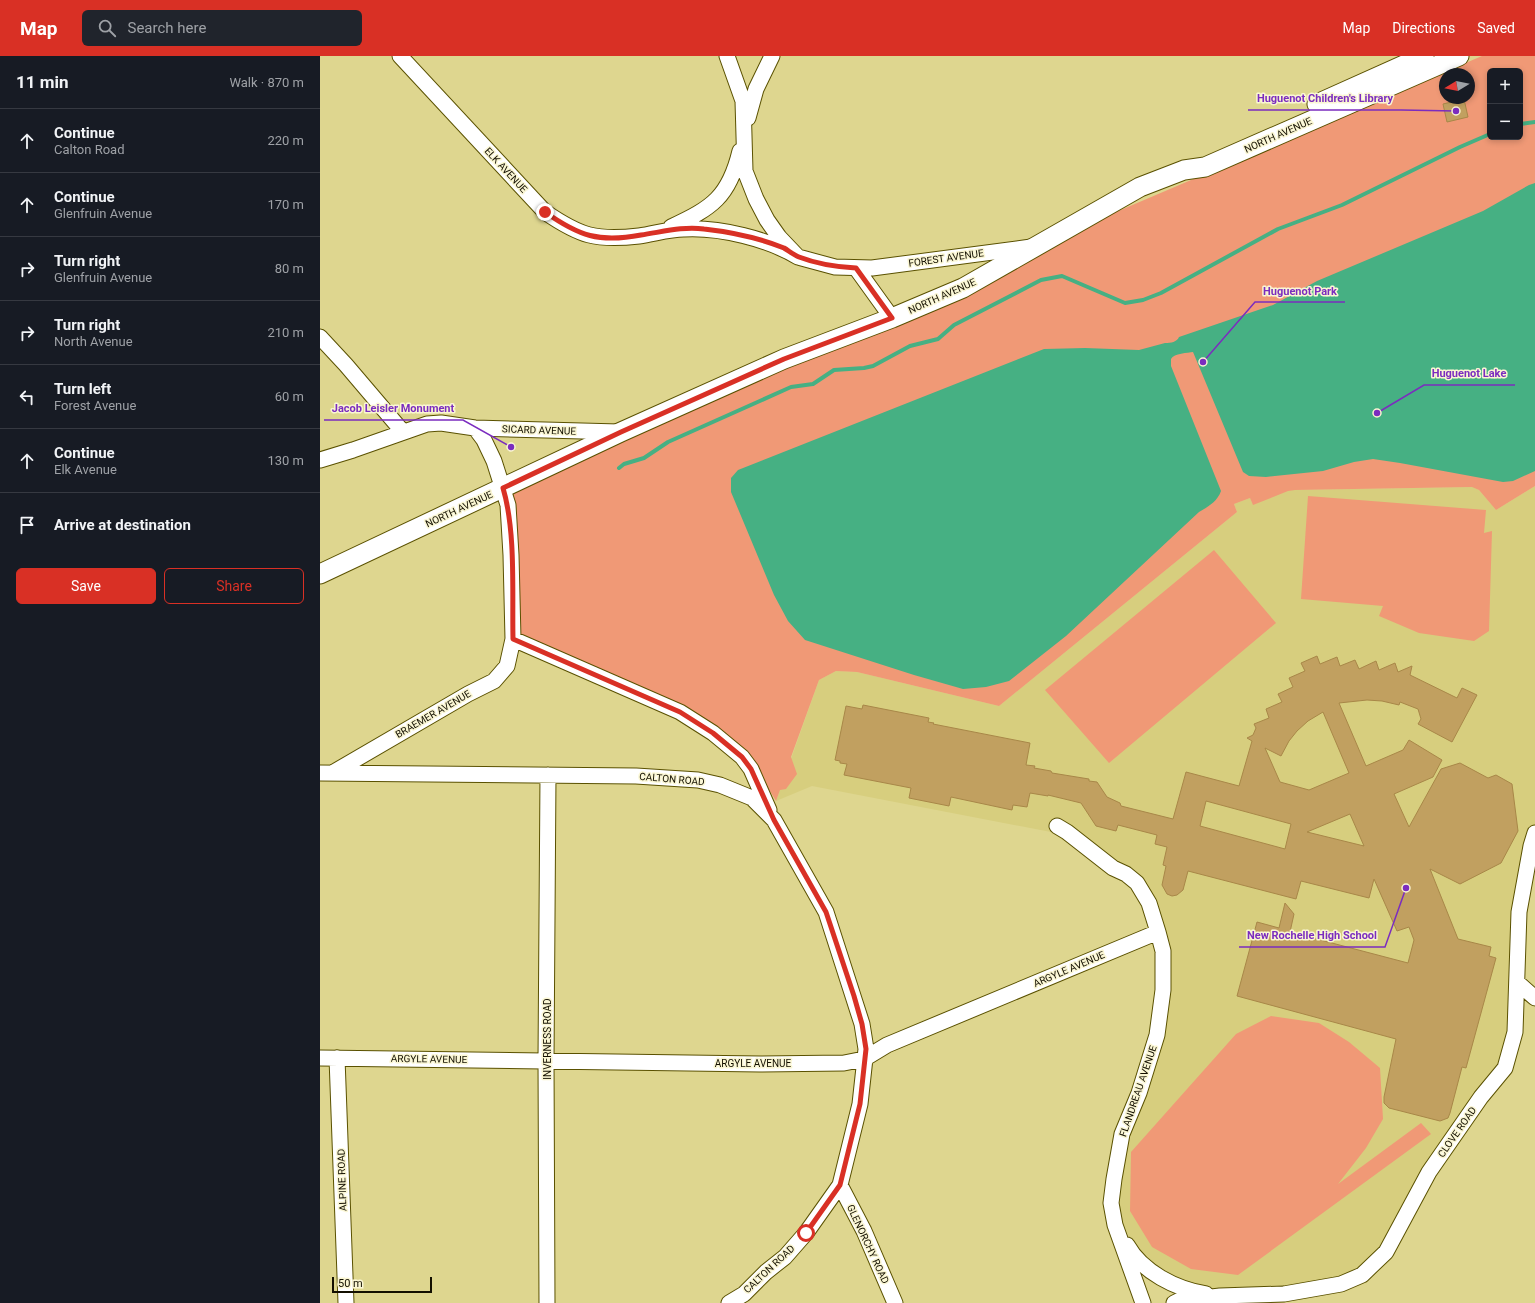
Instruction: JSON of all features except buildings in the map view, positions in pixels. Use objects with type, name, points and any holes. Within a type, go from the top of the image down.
[{"type":"main road","name":"NORTH AVENUE","points":[[1184,170],[1202,155],[1424,56]]},
{"type":"main road","name":"NORTH AVENUE","points":[[320,574],[621,432],[784,359],[892,318],[963,288],[1140,187],[1184,170],[1205,167],[1459,56]]},
{"type":"street","name":"ELK AVENUE","points":[[400,56],[545,212],[564,225],[581,233],[600,238],[640,236],[662,231],[683,229],[704,229],[751,238],[785,249],[798,257]]},
{"type":"street","points":[[727,56],[743,101],[745,171],[756,199],[779,237],[798,257]]},
{"type":"street","points":[[744,132],[756,89],[772,56]]},
{"type":"street","name":"ELK AVENUE","points":[[662,231],[698,215],[715,203],[725,189],[736,166],[744,132]]},
{"type":"street","name":"FOREST AVENUE","points":[[798,257],[835,267],[872,268],[1036,246]]},
{"type":"street","points":[[856,268],[892,318]]},
{"type":"street","points":[[320,337],[403,432]]},
{"type":"street","name":"SICARD AVENUE","points":[[320,460],[427,424],[441,423],[475,428],[621,432]]},
{"type":"street","name":"BRAEMER AVENUE","points":[[326,773],[494,681],[507,666],[513,639],[512,555],[508,505],[494,461],[484,440],[475,428]]},
{"type":"street","points":[[513,639],[680,712],[713,733],[742,757],[751,769],[774,820]]},
{"type":"street","name":"CALTON ROAD","points":[[326,773],[636,776],[698,780],[720,785],[752,798],[774,820],[826,912],[862,1024],[866,1049],[860,1104],[840,1185],[806,1233],[785,1257],[766,1272],[744,1294],[729,1303]]},
{"type":"street","name":"INVERNESS ROAD","points":[[547,1303],[546,1060],[548,775]]},
{"type":"street","name":"FLANDREAU AVENUE","points":[[1057,826],[1113,868],[1126,874],[1137,883],[1149,903],[1163,951],[1162,998],[1157,1035],[1139,1093],[1122,1134],[1111,1203],[1115,1225],[1143,1303]]},
{"type":"street","name":"CLOVE ROAD","points":[[1174,1303],[1178,1301],[1220,1296],[1284,1294],[1341,1284],[1362,1274],[1386,1252],[1429,1172],[1481,1097],[1505,1068],[1515,1032],[1518,983],[1519,912],[1531,846],[1535,833]]},
{"type":"street","name":"ARGYLE AVENUE","points":[[320,1058],[760,1064],[844,1063],[864,1059],[887,1045],[1158,932]]},
{"type":"street","points":[[1518,983],[1535,998]]},
{"type":"street","name":"ALPINE ROAD","points":[[337,1058],[346,1303]]},
{"type":"street","name":"GLENORCHY ROAD","points":[[840,1185],[864,1231],[895,1303]]},
{"type":"street","name":"CLOVE ROAD","points":[[1115,1225],[1131,1252],[1143,1264],[1163,1279],[1192,1292],[1220,1296]]},
{"type":"shaded area","points":[[1482,56],[1535,56],[1535,486],[1496,510],[1479,490],[1472,487],[1295,490],[1288,491],[1253,505],[1250,498],[1234,504],[1237,512],[999,706],[857,672],[836,671],[819,680],[791,757],[797,774],[786,789],[780,790],[776,801],[755,767],[700,717],[518,636],[513,491],[791,366],[1116,212],[1439,74],[1439,104],[1475,104],[1475,68],[1454,68]]},
{"type":"shaded area","points":[[1535,183],[1535,471],[1513,481],[1503,482],[1373,459],[1354,462],[1323,471],[1266,477],[1249,476],[1243,472],[1193,352],[1181,354],[1171,359],[1171,366],[1221,491],[1219,495],[1066,636],[1009,681],[986,687],[963,689],[805,640],[788,621],[774,595],[731,492],[731,478],[738,470],[1044,349],[1085,348],[1139,350],[1174,342],[1179,337],[1273,305],[1317,281],[1483,211]]},
{"type":"shaded area","points":[[1535,486],[1535,825],[1515,909],[1510,1030],[1496,1070],[1378,1253],[1359,1267],[1336,1279],[1226,1292],[1184,1282],[1146,1259],[1130,1239],[1120,1217],[1119,1183],[1126,1138],[1169,992],[1170,947],[1155,906],[1132,885],[1051,832],[812,786],[776,801],[819,680],[836,671],[857,672],[999,706],[1237,512],[1234,504],[1250,498],[1253,504],[1288,490],[1473,487],[1479,490],[1496,510]]},
{"type":"shaded area","points":[[1308,496],[1486,510],[1484,533],[1492,531],[1489,631],[1474,641],[1419,633],[1379,616],[1383,606],[1301,599]]},
{"type":"shaded area","points":[[1214,550],[1276,623],[1109,763],[1045,690]]},
{"type":"shaded area","points":[[1271,1016],[1319,1023],[1349,1042],[1380,1068],[1383,1119],[1366,1148],[1338,1184],[1421,1123],[1431,1134],[1238,1275],[1191,1269],[1152,1247],[1130,1211],[1131,1152],[1236,1034]]},
{"type":"waterway","points":[[1523,124],[1535,122]]},
{"type":"waterway","points":[[619,468],[624,464],[644,458],[668,442],[791,387],[813,384],[834,370],[873,366],[910,346],[938,339],[954,325],[1041,280],[1062,276],[1125,303],[1143,300],[1161,293],[1278,229],[1342,205],[1487,135]]},
{"type":"place","name":"Huguenot Children's Library","points":[[1456,111]]},
{"type":"place","name":"Huguenot Park","points":[[1203,362]]},
{"type":"place","name":"Huguenot Lake","points":[[1377,413]]},
{"type":"place","name":"Jacob Leisler Monument","points":[[511,447]]},
{"type":"place","name":"New Rochelle High School","points":[[1406,888]]},
{"type":"route","points":[[545,212],[564,225],[581,233],[600,238],[640,236],[662,231],[683,229],[704,229],[751,238],[785,249],[798,257],[835,267],[856,268],[892,318],[784,359],[621,432],[503,488],[508,505],[512,555],[513,639],[680,712],[713,733],[742,757],[751,769],[774,820],[826,912],[854,996],[862,1024],[866,1049],[860,1104],[840,1185],[806,1233]]}]
